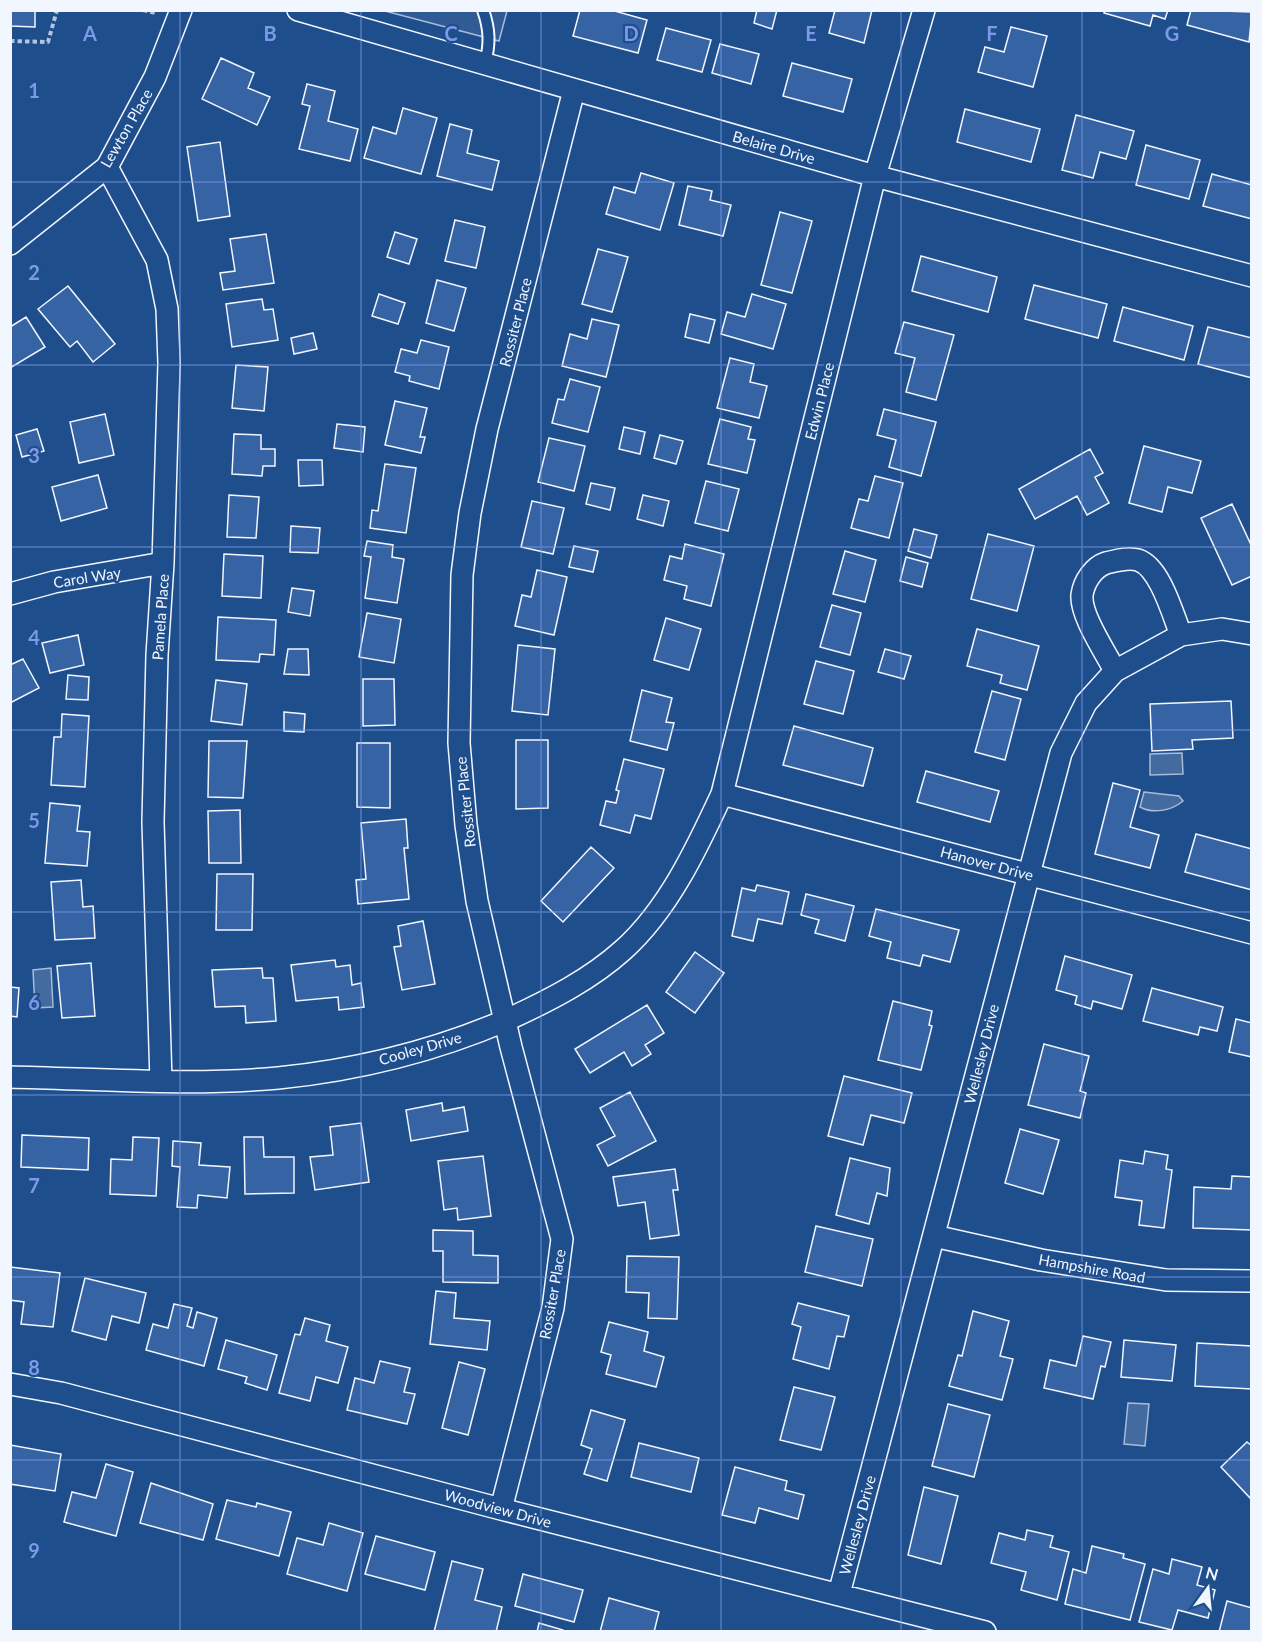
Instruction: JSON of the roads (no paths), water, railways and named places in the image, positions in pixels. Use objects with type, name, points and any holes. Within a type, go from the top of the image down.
[{"type":"street","name":"Lewton Place","points":[[10,244],[107,167],[155,77],[181,10]]},
{"type":"street","name":"Belaire Drive","points":[[298,10],[876,176],[1251,276]]},
{"type":"street","name":"Edwin Place","points":[[722,794],[876,176],[924,10]]},
{"type":"street","name":"Rossiter Place","points":[[501,1509],[553,1308],[562,1239],[477,902],[466,825],[459,743],[462,575],[470,513],[487,429],[574,90]]},
{"type":"street","name":"Pamela Place","points":[[107,167],[157,260],[167,309],[170,363],[163,563],[156,655],[153,822],[161,1081]]},
{"type":"street","points":[[1115,671],[1086,613],[1082,596],[1090,576],[1098,566],[1119,560],[1137,560],[1151,568],[1181,635]]},
{"type":"street","name":"Carol Way","points":[[10,594],[54,582],[163,563]]},
{"type":"street","name":"Wellesley Drive","points":[[838,1594],[934,1236],[1027,873],[1061,753],[1086,703],[1115,671],[1181,635],[1222,629],[1251,634]]},
{"type":"street","name":"Cooley Drive","points":[[10,1077],[161,1081],[278,1078],[343,1069],[450,1040],[505,1020],[581,982],[624,950],[668,897],[693,855],[722,794]]},
{"type":"street","name":"Hanover Drive","points":[[722,794],[1251,933]]},
{"type":"street","name":"Hampshire Road","points":[[934,1236],[1041,1260],[1166,1280],[1251,1281]]},
{"type":"street","name":"Woodview Drive","points":[[10,1384],[61,1393],[501,1509],[985,1632]]},
{"type":"lane","points":[[483,10],[489,29],[490,46],[485,64]]}]
